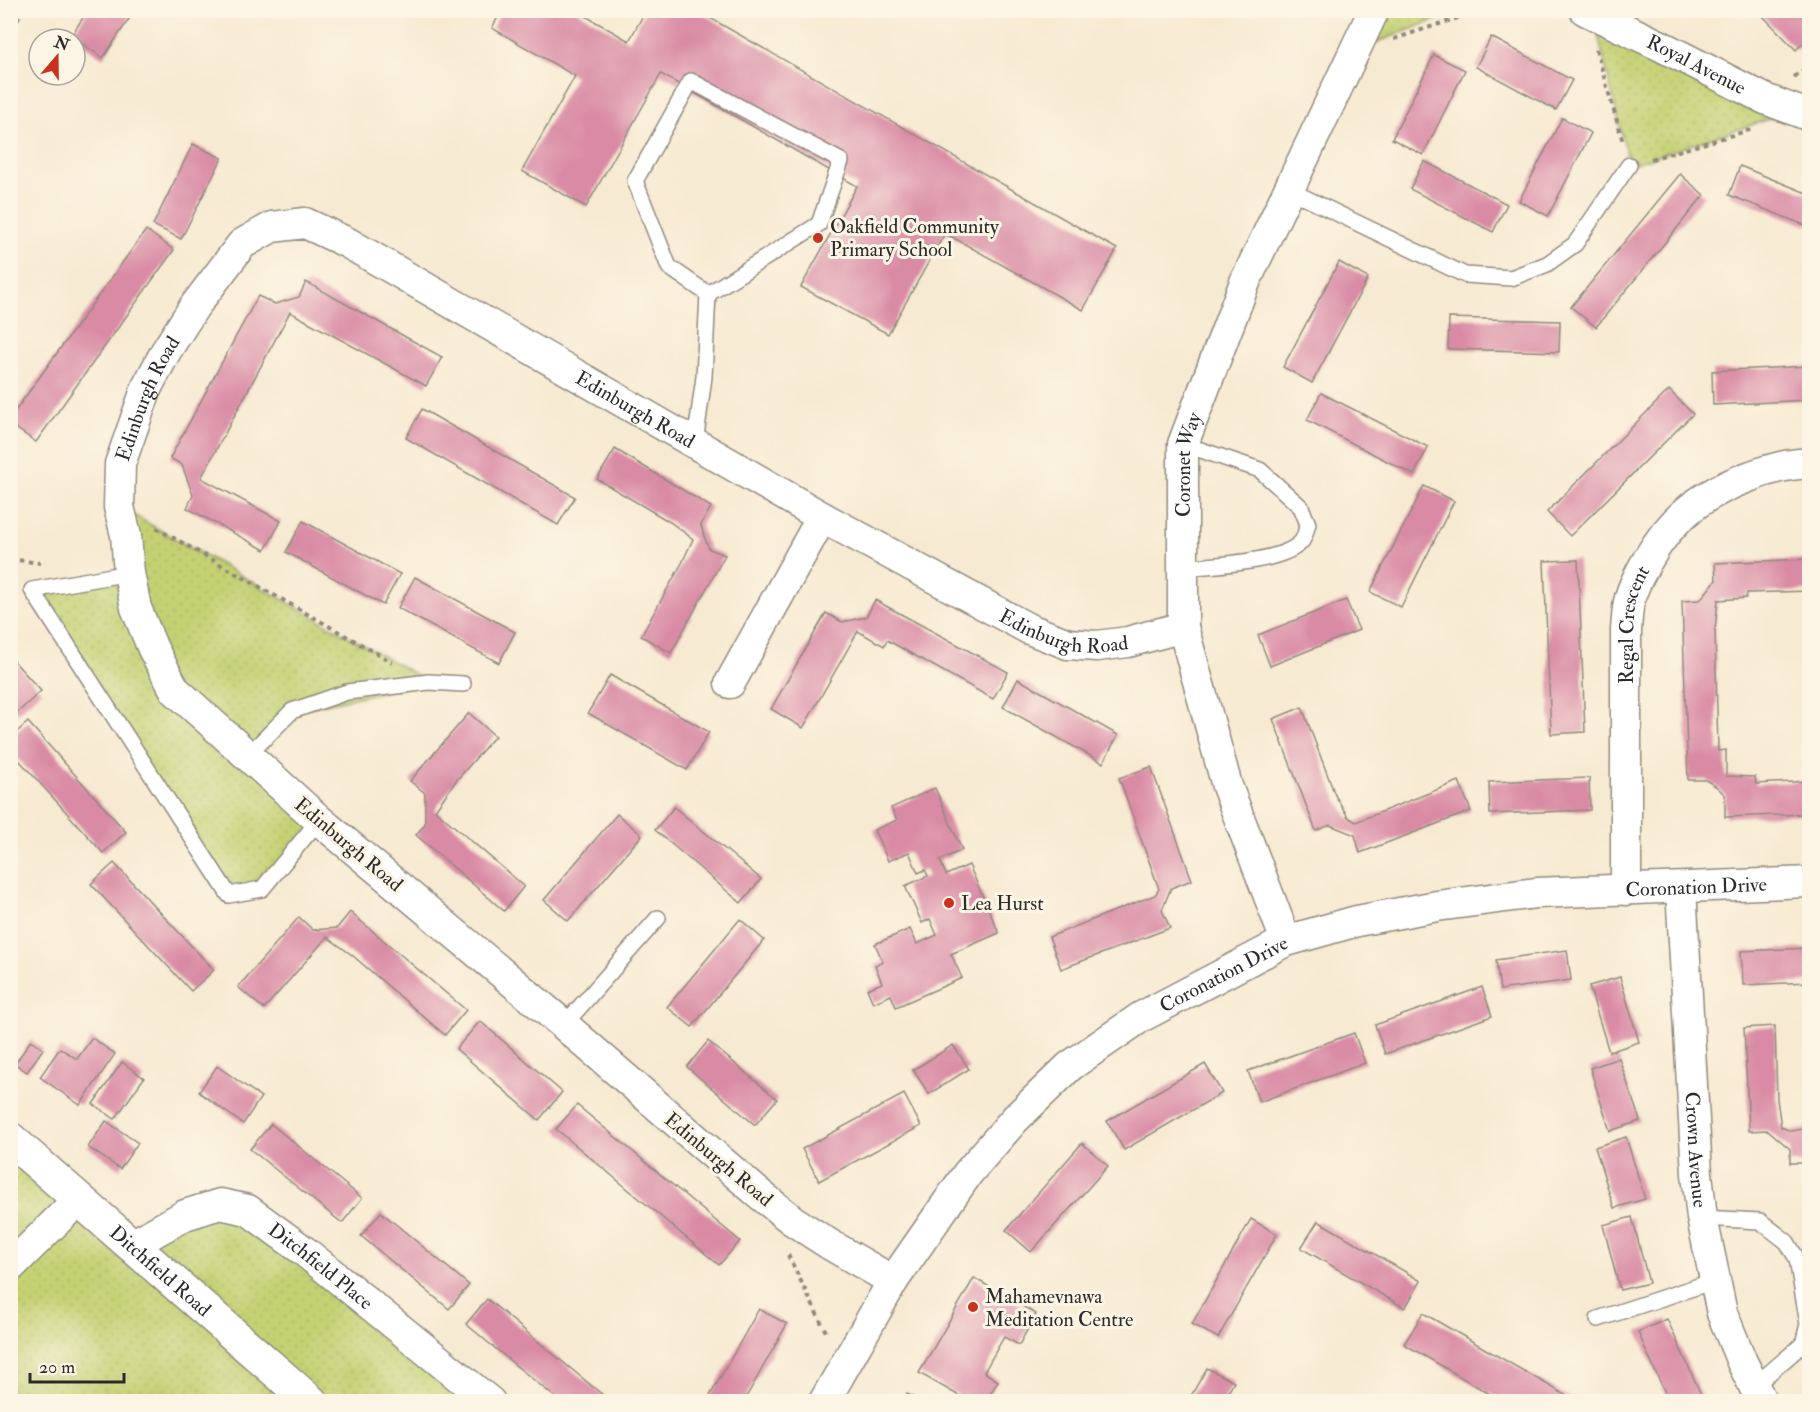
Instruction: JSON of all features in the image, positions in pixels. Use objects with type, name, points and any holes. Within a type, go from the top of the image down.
[{"type":"street","name":"Coronet Way","points":[[1286,941],[1227,786],[1183,627],[1183,444],[1245,282],[1374,10]]},
{"type":"street","name":"Royal Avenue","points":[[1586,10],[1765,99],[1807,115]]},
{"type":"street","name":"Edinburgh Road","points":[[893,1281],[792,1220],[564,1025],[318,820],[175,690],[153,649],[136,608],[129,573],[126,535],[119,507],[120,464],[147,387],[166,351],[194,308],[242,244],[272,226],[305,223],[348,243],[822,518],[1029,629],[1068,644],[1097,646],[1128,642],[1183,627]]},
{"type":"street","name":"Regal Crescent","points":[[1626,890],[1626,630],[1630,598],[1640,573],[1654,548],[1674,522],[1699,500],[1731,483],[1764,471],[1809,464]]},
{"type":"street","points":[[730,683],[822,518]]},
{"type":"street","name":"Coronation Drive","points":[[824,1401],[893,1281],[968,1173],[1015,1119],[1070,1066],[1141,1017],[1286,941],[1357,921],[1437,906],[1536,893],[1809,882]]},
{"type":"street","name":"Crown Avenue","points":[[1681,888],[1701,1218],[1722,1313],[1758,1394]]},
{"type":"street","name":"Ditchfield Road","points":[[10,1139],[311,1401]]},
{"type":"street","points":[[10,1267],[78,1200]]},
{"type":"street","name":"Ditchfield Place","points":[[132,1245],[185,1215],[220,1204],[248,1210],[304,1251],[490,1401]]},
{"type":"lane","points":[[691,81],[841,161],[819,224],[708,294],[669,267],[635,181],[691,81]]},
{"type":"lane","points":[[1289,190],[1465,275],[1511,278],[1547,264],[1575,244],[1629,165]]},
{"type":"lane","points":[[694,443],[704,377],[708,294]]},
{"type":"lane","points":[[1183,444],[1260,470],[1301,507],[1308,524],[1302,541],[1282,554],[1242,562],[1183,568]]},
{"type":"lane","points":[[129,573],[32,590],[229,895],[262,890],[318,820]]},
{"type":"lane","points":[[248,756],[292,711],[347,692],[429,682],[463,684]]},
{"type":"lane","points":[[564,1025],[658,918]]},
{"type":"lane","points":[[1701,1218],[1760,1221],[1787,1242],[1797,1259],[1806,1283],[1808,1324],[1803,1344],[1758,1394]]},
{"type":"lane","points":[[1598,1319],[1714,1281]]},
{"type":"path","points":[[1354,51],[1482,10]]},
{"type":"path","points":[[1594,44],[1629,165],[1807,115]]},
{"type":"path","points":[[119,507],[429,682]]},
{"type":"path","points":[[788,1254],[843,1367]]},
{"type":"green space","points":[[1374,11],[1458,11],[1354,51]]},
{"type":"green space","points":[[1593,14],[1794,111],[1629,165]]},
{"type":"green space","points":[[119,507],[429,682],[292,711],[248,756],[319,820],[262,889],[229,895],[32,590],[129,573]]},
{"type":"green space","points":[[10,1138],[132,1245],[220,1204],[490,1401],[310,1401],[284,1379],[262,1401],[11,1401]]},
{"type":"building","points":[[88,10],[135,10],[103,58],[87,47],[87,27],[77,27]]},
{"type":"building","points":[[502,10],[575,10],[629,41],[646,10],[696,10],[1117,249],[1083,310],[945,233],[888,334],[801,287],[857,186],[661,74],[586,207],[522,171],[575,76],[492,28]]},
{"type":"building","points":[[1757,10],[1800,10],[1809,20],[1809,37],[1796,50]]},
{"type":"building","points":[[10,11],[20,17],[10,35]]},
{"type":"building","points":[[1491,37],[1572,80],[1556,110],[1476,67]]},
{"type":"building","points":[[1434,55],[1465,70],[1423,155],[1392,139]]},
{"type":"building","points":[[1562,118],[1591,133],[1548,216],[1519,201]]},
{"type":"building","points":[[193,144],[222,158],[181,239],[153,225]]},
{"type":"building","points":[[1424,161],[1507,204],[1493,232],[1410,189]]},
{"type":"building","points":[[1740,166],[1809,194],[1807,226],[1729,195]]},
{"type":"building","points":[[1680,174],[1704,195],[1596,327],[1571,307]]},
{"type":"building","points":[[146,230],[174,250],[36,442],[10,424],[10,418]]},
{"type":"building","points":[[1339,262],[1368,278],[1312,383],[1283,367]]},
{"type":"building","points":[[306,282],[442,357],[426,386],[290,312],[201,478],[281,521],[265,550],[187,508],[193,495],[182,465],[170,458],[258,296],[275,304],[299,297]]},
{"type":"building","points":[[1449,318],[1560,321],[1559,352],[1448,349]]},
{"type":"building","points":[[1809,366],[1809,400],[1713,405],[1712,371]]},
{"type":"building","points":[[1669,390],[1693,414],[1570,536],[1547,512]]},
{"type":"building","points":[[1321,393],[1428,447],[1414,475],[1307,420]]},
{"type":"building","points":[[422,409],[575,497],[558,525],[406,438]]},
{"type":"building","points":[[615,449],[711,507],[701,525],[704,536],[709,549],[725,555],[671,653],[641,636],[693,539],[670,522],[597,479]]},
{"type":"building","points":[[1424,486],[1454,501],[1401,607],[1370,592]]},
{"type":"building","points":[[303,521],[400,574],[383,605],[286,552]]},
{"type":"building","points":[[1809,559],[1809,591],[1747,593],[1746,598],[1718,600],[1715,631],[1718,751],[1726,750],[1726,776],[1755,777],[1756,784],[1809,781],[1809,814],[1725,817],[1725,795],[1717,787],[1706,780],[1688,780],[1682,601],[1700,600],[1716,580],[1715,563]]},
{"type":"building","points":[[1578,560],[1585,732],[1551,734],[1544,561]]},
{"type":"building","points":[[415,577],[515,632],[499,663],[398,608]]},
{"type":"building","points":[[875,600],[1008,672],[993,699],[887,640],[884,646],[858,631],[803,728],[771,709],[826,613],[842,622],[866,617]]},
{"type":"building","points":[[1346,600],[1359,630],[1270,666],[1258,635]]},
{"type":"building","points":[[10,657],[41,691],[17,713],[10,706]]},
{"type":"building","points":[[610,675],[709,732],[687,770],[588,713]]},
{"type":"building","points":[[1018,679],[1118,735],[1103,763],[1003,707]]},
{"type":"building","points":[[1302,707],[1335,795],[1348,817],[1356,822],[1459,781],[1471,811],[1360,853],[1355,835],[1330,825],[1316,831],[1273,719]]},
{"type":"building","points":[[469,713],[495,736],[455,782],[435,810],[524,886],[504,911],[416,835],[425,824],[425,793],[410,781]]},
{"type":"building","points":[[28,722],[126,832],[103,853],[10,750],[10,738]]},
{"type":"building","points":[[1151,767],[1192,880],[1171,888],[1162,910],[1170,928],[1061,969],[1049,937],[1155,895],[1159,889],[1119,778]]},
{"type":"building","points":[[1589,778],[1590,810],[1490,814],[1489,782]]},
{"type":"building","name":"Lea Hurst","points":[[935,788],[962,850],[940,860],[946,875],[969,865],[999,933],[951,954],[962,978],[896,1007],[891,995],[873,1003],[867,989],[882,983],[875,965],[883,962],[875,944],[910,929],[917,944],[937,935],[930,919],[922,923],[905,886],[928,876],[925,870],[918,873],[909,852],[888,861],[874,830],[897,820],[891,808]]},
{"type":"building","points":[[674,807],[761,879],[741,903],[655,830]]},
{"type":"building","points":[[617,814],[642,835],[568,921],[544,900]]},
{"type":"building","points":[[114,863],[214,970],[191,991],[91,884]]},
{"type":"building","points":[[350,912],[466,1010],[445,1035],[352,955],[327,937],[264,1009],[238,987],[299,917],[313,930],[337,928]]},
{"type":"building","points":[[740,919],[764,940],[692,1027],[667,1007]]},
{"type":"building","points":[[1809,948],[1809,982],[1743,985],[1741,951]]},
{"type":"building","points":[[1567,950],[1571,980],[1500,990],[1496,960]]},
{"type":"building","points":[[1620,977],[1639,1042],[1609,1052],[1589,986]]},
{"type":"building","points":[[1482,987],[1492,1016],[1385,1054],[1375,1025]]},
{"type":"building","points":[[480,1021],[562,1092],[539,1120],[456,1049]]},
{"type":"building","points":[[1775,1026],[1777,1099],[1781,1127],[1791,1131],[1809,1128],[1809,1163],[1790,1163],[1790,1149],[1768,1130],[1749,1131],[1744,1028]]},
{"type":"building","points":[[1354,1033],[1365,1063],[1259,1102],[1248,1071]]},
{"type":"building","points":[[92,1038],[115,1054],[80,1105],[40,1077],[60,1048],[77,1059]]},
{"type":"building","points":[[31,1040],[43,1049],[27,1072],[15,1064]]},
{"type":"building","points":[[708,1041],[777,1099],[755,1125],[687,1067]]},
{"type":"building","points":[[953,1045],[969,1069],[929,1094],[913,1070]]},
{"type":"building","points":[[1619,1058],[1640,1121],[1610,1131],[1590,1068]]},
{"type":"building","points":[[122,1062],[144,1078],[115,1119],[93,1104]]},
{"type":"building","points":[[1205,1064],[1222,1093],[1124,1150],[1107,1121]]},
{"type":"building","points":[[217,1066],[261,1097],[243,1124],[199,1092]]},
{"type":"building","points":[[904,1094],[921,1126],[819,1181],[802,1149]]},
{"type":"building","points":[[577,1105],[740,1241],[719,1265],[556,1129]]},
{"type":"building","points":[[106,1121],[138,1143],[120,1169],[88,1147]]},
{"type":"building","points":[[271,1124],[362,1198],[342,1223],[250,1149]]},
{"type":"building","points":[[1626,1137],[1645,1199],[1614,1208],[1595,1147]]},
{"type":"building","points":[[1082,1143],[1108,1166],[1031,1252],[1006,1230]]},
{"type":"building","points":[[381,1212],[469,1285],[449,1309],[361,1236]]},
{"type":"building","points":[[1632,1217],[1649,1283],[1620,1290],[1603,1225]]},
{"type":"building","points":[[1251,1219],[1277,1234],[1218,1338],[1192,1324]]},
{"type":"building","points":[[1318,1221],[1421,1281],[1405,1308],[1301,1248]]},
{"type":"building","points":[[974,1278],[1036,1314],[1019,1345],[1004,1337],[984,1372],[998,1381],[986,1401],[968,1401],[919,1373]]},
{"type":"building","points":[[487,1299],[610,1401],[560,1401],[514,1364],[466,1324]]},
{"type":"building","points":[[759,1309],[787,1324],[744,1401],[707,1401]]},
{"type":"building","points":[[1423,1313],[1576,1401],[1503,1401],[1483,1390],[1404,1344]]},
{"type":"building","points":[[1667,1319],[1704,1401],[1669,1401],[1651,1362],[1638,1332]]},
{"type":"building","points":[[1207,1368],[1234,1382],[1223,1401],[1188,1401]]},
{"type":"building","points":[[907,1394],[921,1401],[903,1401]]},
{"type":"place","name":"Oakfield Community Primary School","points":[[818,238]]},
{"type":"place","name":"Lea Hurst","points":[[949,903]]},
{"type":"place","name":"Mahamevnawa Meditation Centre","points":[[973,1307]]}]
